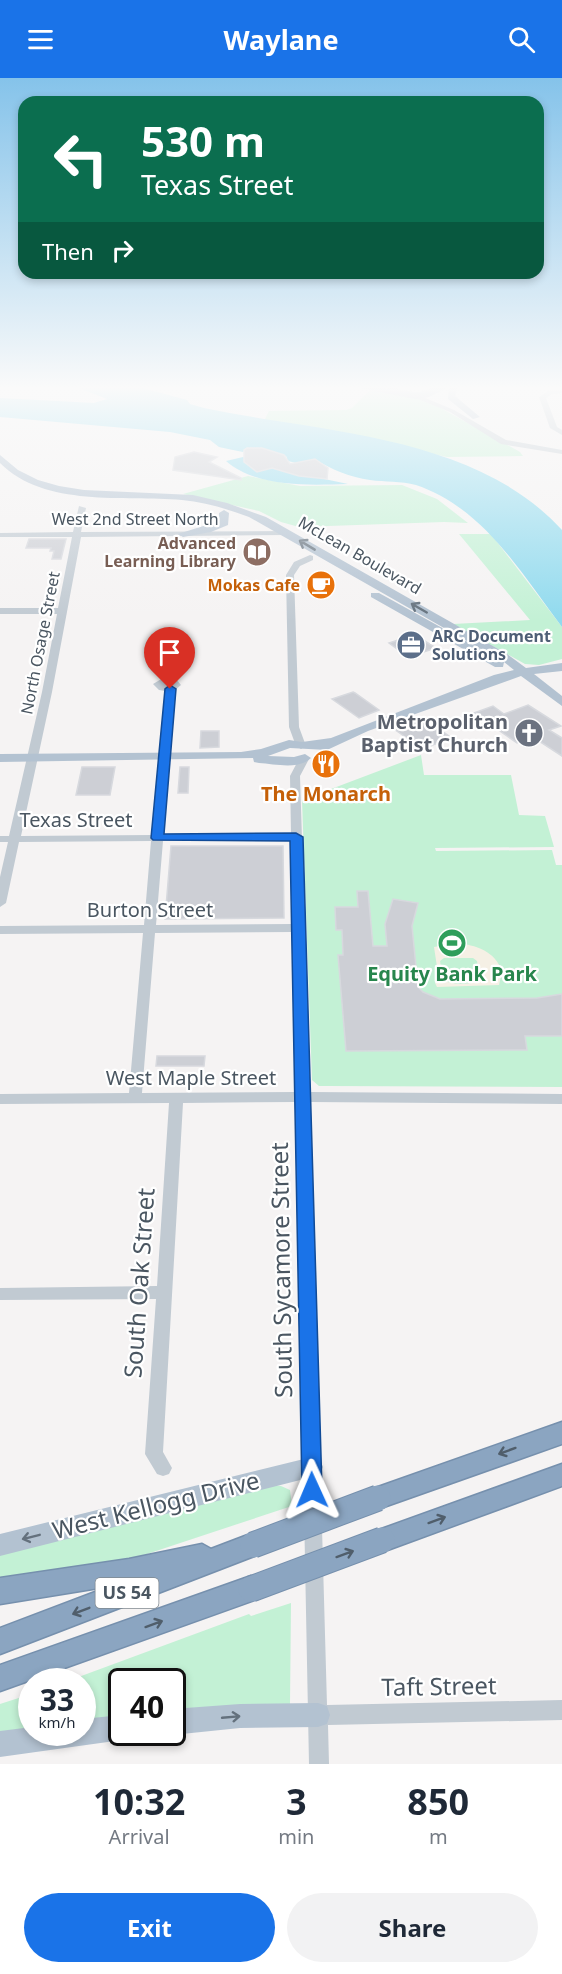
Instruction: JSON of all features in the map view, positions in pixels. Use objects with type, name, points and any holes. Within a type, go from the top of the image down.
[{"type":"highway","name":"US 54","points":[[0,1641],[378,1498],[562,1433]]},
{"type":"highway","name":"US 54","points":[[0,1678],[562,1475]]},
{"type":"highway","points":[[0,1591],[129,1571],[253,1545]]},
{"type":"main road","name":"McLean Boulevard","points":[[4,464],[21,476],[54,488],[90,494],[161,495],[207,501],[245,512],[287,533],[503,656],[562,702]]},
{"type":"main road","name":"McLean Boulevard","points":[[0,473],[29,488],[51,495],[88,500],[171,503],[224,513],[253,524],[462,645],[494,662],[521,672]]},
{"type":"main road","points":[[183,534],[218,527],[224,523],[224,513]]},
{"type":"main road","points":[[0,758],[241,756],[283,753],[295,761],[304,753],[330,742],[481,684],[521,672],[562,667]]},
{"type":"main road","name":"West Kellogg Drive","points":[[0,1545],[312,1467]]},
{"type":"main road","points":[[186,1721],[240,1716],[318,1715]]},
{"type":"main road","points":[[0,1744],[18,1741]]},
{"type":"street","name":"North Osage Street","points":[[0,903],[32,758],[82,508]]},
{"type":"street","name":"West 2nd Street North","points":[[0,535],[287,533]]},
{"type":"street","points":[[304,753],[294,727],[290,575],[297,564],[310,558]]},
{"type":"street","points":[[0,611],[61,611]]},
{"type":"street","points":[[135,1098],[170,689]]},
{"type":"street","points":[[294,727],[283,753],[295,776]]},
{"type":"street","name":"South Sycamore Street","points":[[304,753],[295,776],[319,1764]]},
{"type":"street","name":"Texas Street","points":[[0,838],[296,837]]},
{"type":"street","name":"Burton Street","points":[[0,930],[299,928]]},
{"type":"street","name":"West Maple Street","points":[[0,1099],[303,1097],[562,1099]]},
{"type":"street","name":"South Oak Street","points":[[163,1468],[154,1454],[176,1098]]},
{"type":"street","points":[[0,1294],[163,1292]]},
{"type":"street","name":"Taft Street","points":[[318,1715],[562,1710]]},
{"type":"green space","points":[[248,476],[300,486],[402,485],[437,499],[468,523],[299,527],[281,522],[259,511],[183,494]]},
{"type":"green space","points":[[459,534],[491,534],[562,627],[562,659],[539,665],[525,664],[453,624],[530,620]]},
{"type":"green space","points":[[421,755],[424,775],[511,775],[519,815],[545,816],[554,847],[435,848],[436,851],[552,850],[556,865],[562,865],[562,1087],[319,1086],[312,1080],[302,800]]},
{"type":"green space","points":[[271,1485],[290,1490],[292,1506],[144,1555],[104,1564],[0,1580],[0,1553]]},
{"type":"green space","points":[[291,1603],[290,1704],[186,1708],[186,1668],[108,1668],[108,1719],[96,1721],[96,1671],[249,1614],[251,1616]]},
{"type":"green space","points":[[18,1698],[18,1732],[0,1735],[0,1704]]},
{"type":"sand","points":[[456,943],[484,950],[495,958],[502,971],[499,985],[437,987],[435,983],[439,980],[434,947]],"holes":[[[444,958],[473,958],[477,961],[480,980],[462,984],[443,980],[440,961]]]},
{"type":"water","points":[[230,464],[258,464],[348,484],[284,483],[253,476]]},
{"type":"water","points":[[324,464],[460,464],[486,474],[526,498],[562,530],[562,627],[516,564],[499,544],[462,509],[440,495],[416,485],[363,479]]},
{"type":"building","points":[[174,464],[212,464],[241,480],[173,470]]},
{"type":"building","points":[[246,464],[322,464],[328,468],[327,479],[299,476],[272,468],[257,472]]},
{"type":"building","points":[[29,539],[66,539],[61,559],[52,559],[54,551],[50,551],[51,548],[26,548]]},
{"type":"building","name":"ARC Document Solutions","points":[[413,635],[436,648],[408,657],[389,643]]},
{"type":"building","points":[[353,692],[379,710],[359,718],[332,699]]},
{"type":"building","name":"Metropolitan Baptist Church","points":[[528,705],[561,726],[549,730],[562,738],[562,756],[533,737],[517,743],[474,713],[493,706],[504,714]]},
{"type":"building","points":[[423,718],[452,738],[422,749],[394,729]]},
{"type":"building","points":[[201,731],[219,731],[219,747],[200,748]]},
{"type":"building","points":[[82,767],[115,767],[110,795],[76,795]]},
{"type":"building","points":[[180,767],[189,767],[188,793],[178,793]]},
{"type":"building","points":[[171,846],[283,846],[284,918],[165,919]]},
{"type":"building","name":"Equity Bank Park","points":[[357,891],[368,891],[373,946],[387,946],[385,924],[393,899],[418,903],[412,926],[418,987],[423,992],[440,999],[537,998],[562,994],[562,1036],[525,1036],[527,1050],[346,1051],[338,955],[343,955],[342,930],[336,930],[335,907],[358,907]]},
{"type":"building","points":[[157,1056],[205,1056],[204,1066],[156,1066]]},
{"type":"place","name":"Advanced Learning Library","points":[[257,552]]},
{"type":"place","name":"Mokas Cafe","points":[[321,585]]},
{"type":"place","name":"ARC Document Solutions","points":[[411,645]]},
{"type":"place","name":"Metropolitan Baptist Church","points":[[529,733]]},
{"type":"place","name":"The Monarch","points":[[326,764]]},
{"type":"place","name":"Equity Bank Park","points":[[452,943]]},
{"type":"route","points":[[170,689],[158,838],[296,837],[312,1490]]}]
